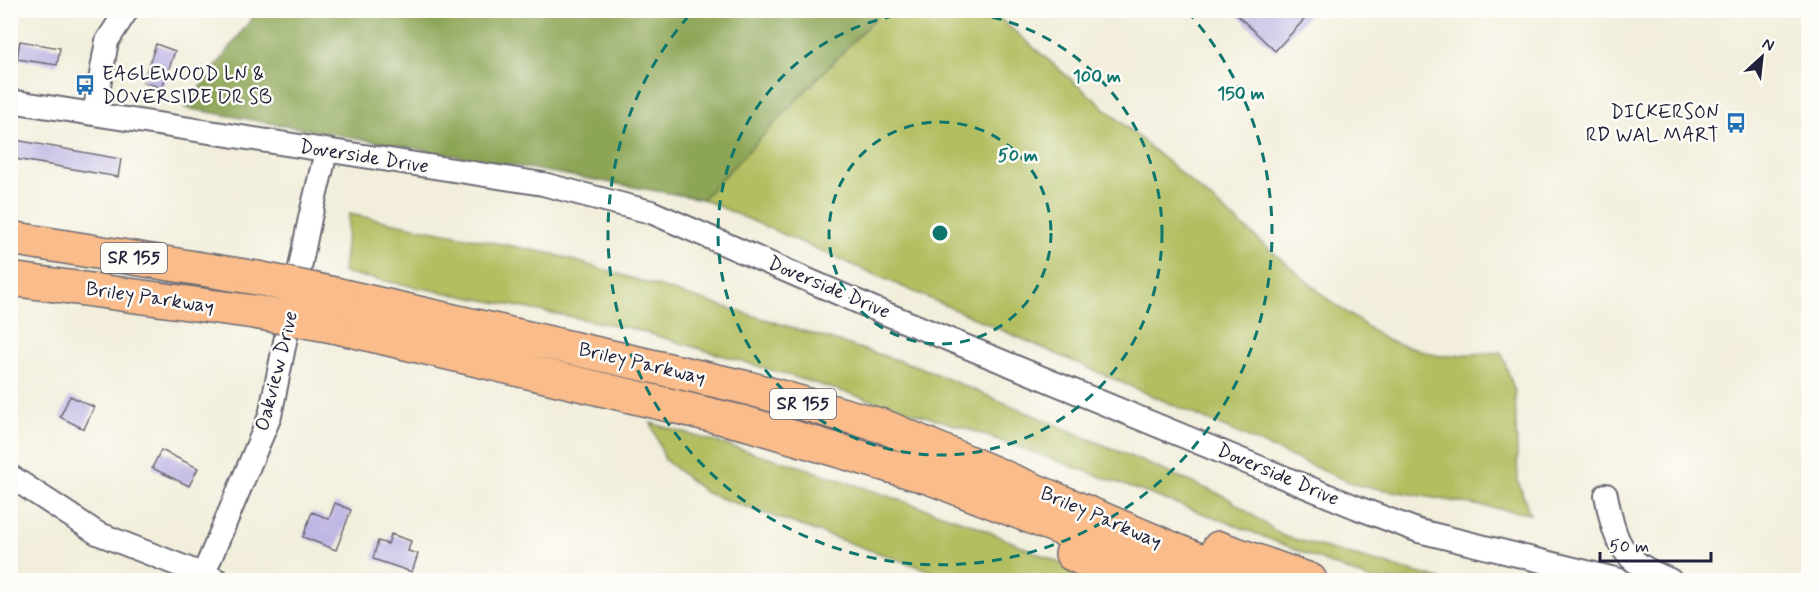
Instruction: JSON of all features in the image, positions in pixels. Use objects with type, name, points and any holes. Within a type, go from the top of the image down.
[{"type":"highway","name":"Briley Parkway","points":[[10,238],[257,278],[336,310],[745,423],[931,478],[1106,546],[1185,580]]},
{"type":"highway","name":"Briley Parkway","points":[[10,279],[254,312],[336,310],[748,388],[883,426],[1246,580]]},
{"type":"highway","points":[[745,423],[1010,527],[1125,580]]},
{"type":"highway","points":[[883,426],[1026,472],[1145,522],[1310,580]]},
{"type":"street","points":[[94,114],[107,41],[127,10]]},
{"type":"street","name":"Doverside Drive","points":[[10,101],[543,184],[651,212],[877,309],[1358,508],[1419,531],[1619,580]]},
{"type":"street","name":"Oakview Drive","points":[[207,579],[270,416],[310,218],[326,152]]},
{"type":"street","points":[[10,476],[97,533],[207,579]]},
{"type":"street","points":[[1606,495],[1617,537],[1628,558],[1641,568],[1670,580]]},
{"type":"green space","points":[[258,10],[882,11],[702,199],[185,108]]},
{"type":"green space","points":[[882,11],[991,11],[1329,300],[1386,340],[1440,356],[1501,352],[1515,392],[1518,481],[1530,514],[1356,485],[702,199]]},
{"type":"green space","points":[[349,214],[553,254],[920,367],[1226,497],[1283,536],[1443,580],[1371,580],[1227,522],[965,428],[634,329],[343,273]]},
{"type":"green space","points":[[651,423],[802,467],[974,525],[1097,580],[956,580],[706,493],[665,460]]},
{"type":"building","points":[[1232,10],[1313,10],[1275,51]]},
{"type":"building","points":[[20,41],[60,48],[57,65],[17,59]]},
{"type":"building","points":[[156,44],[175,51],[162,88],[143,82]]},
{"type":"building","points":[[10,139],[121,159],[118,177],[10,158]]},
{"type":"building","points":[[70,396],[94,407],[84,429],[60,417]]},
{"type":"building","points":[[161,450],[198,468],[189,486],[152,468]]},
{"type":"building","points":[[335,503],[351,510],[336,550],[303,537],[312,512],[329,519]]},
{"type":"building","points":[[391,534],[411,541],[408,551],[418,554],[412,572],[373,559],[378,541],[388,544]]},
{"type":"place","name":"EAGLEWOOD LN & DOVERSIDE DR SB","points":[[85,85]]},
{"type":"place","name":"DICKERSON RD WAL MART","points":[[1736,123]]}]
